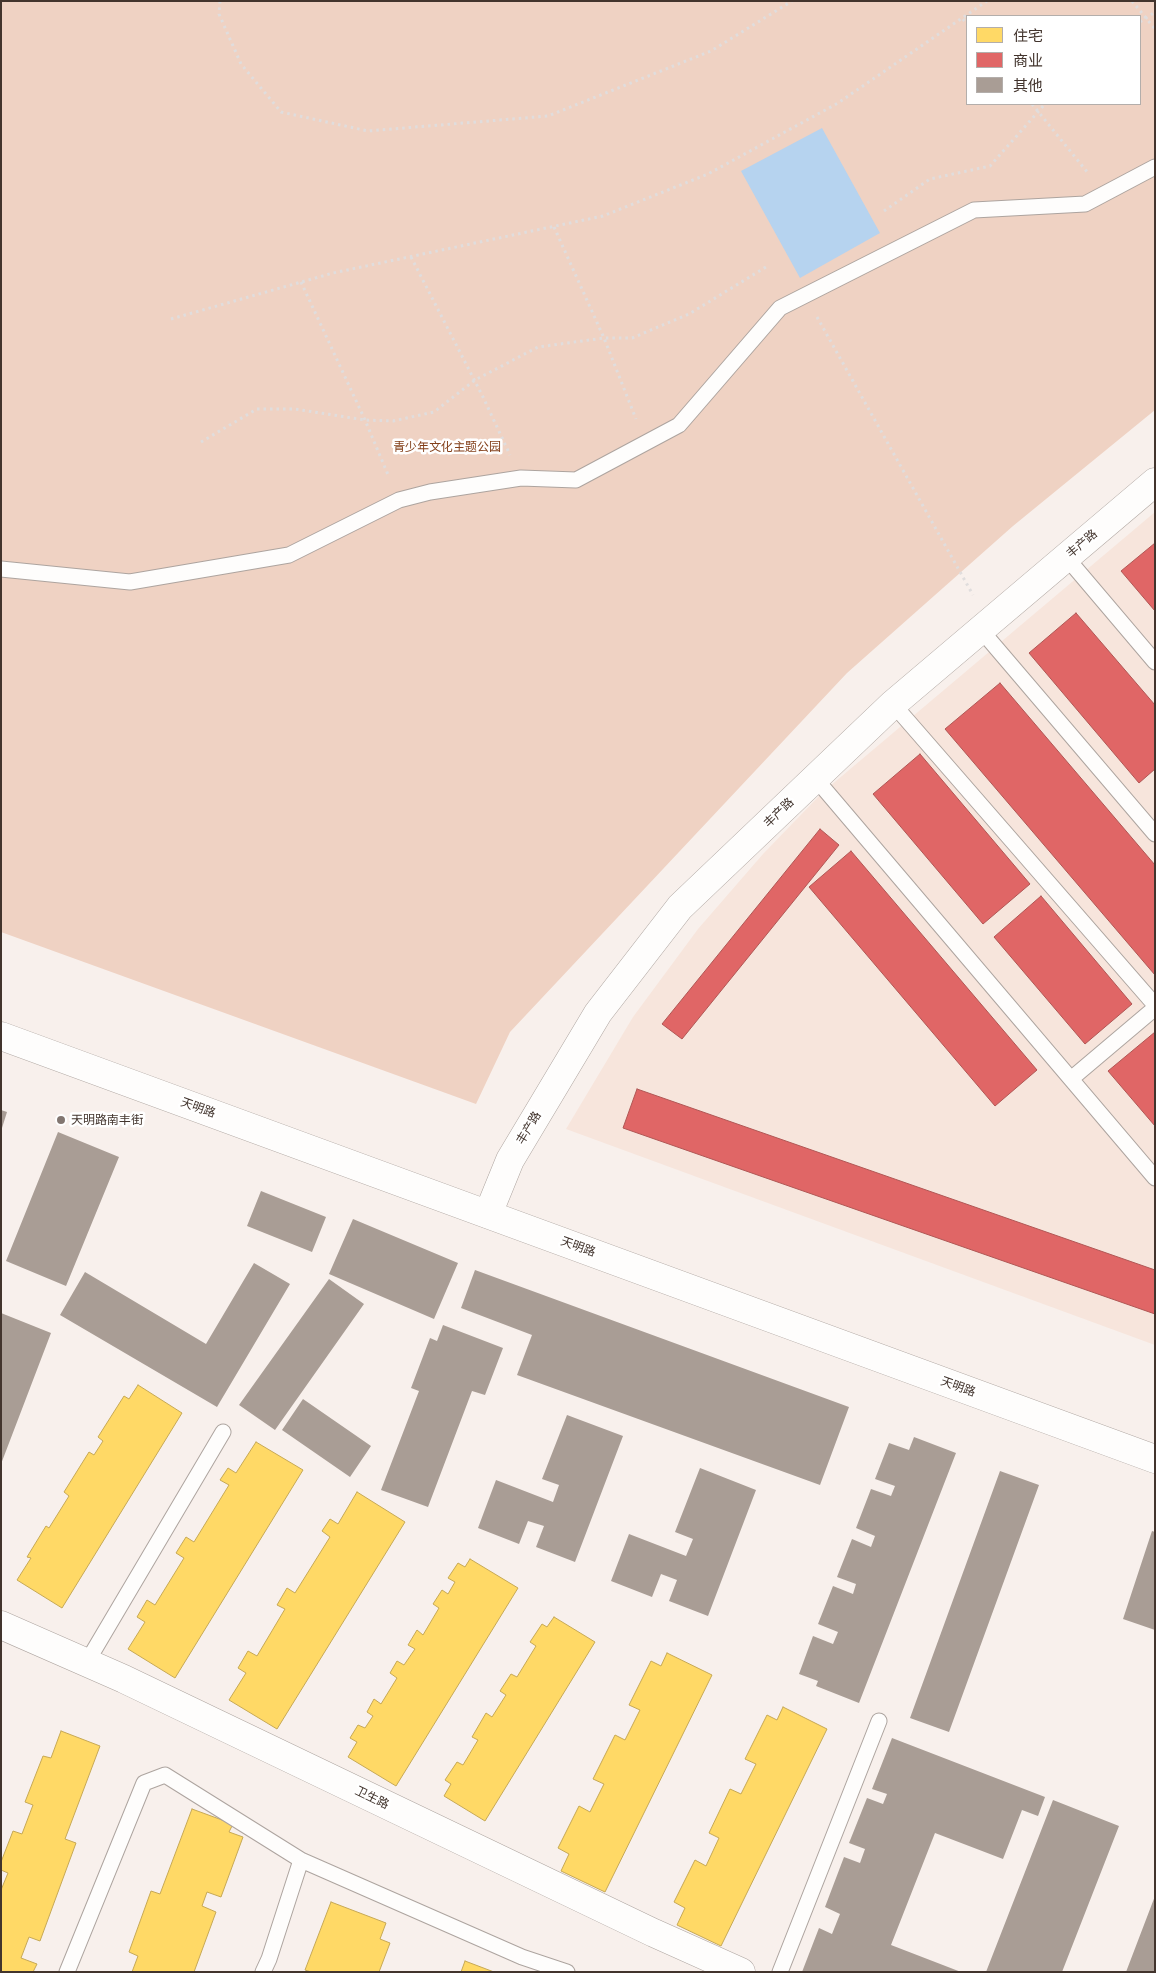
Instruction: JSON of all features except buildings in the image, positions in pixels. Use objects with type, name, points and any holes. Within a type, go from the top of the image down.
[{"type":"street","name":"丰产路","points":[[488,1214],[510,1160],[598,1013],[680,907],[893,704],[1155,482]]},
{"type":"street","name":"天明路","points":[[1,1036],[1155,1459]]},
{"type":"street","name":"卫生路","points":[[1,1625],[87,1662],[645,1929],[741,1972]]},
{"type":"lane","points":[[1,569],[130,582],[288,555],[399,500],[430,492],[521,478],[576,480],[679,425],[780,308],[974,210],[1085,204],[1155,167]]},
{"type":"lane","points":[[1066,557],[1155,662]]},
{"type":"lane","points":[[985,627],[1155,834]]},
{"type":"lane","points":[[893,704],[1155,1004]]},
{"type":"lane","points":[[815,778],[1155,1178]]},
{"type":"lane","points":[[1071,1080],[1155,1008]]},
{"type":"lane","points":[[87,1662],[223,1432]]},
{"type":"lane","points":[[780,1972],[879,1721]]},
{"type":"lane","points":[[66,1972],[144,1783],[165,1775],[301,1860],[522,1957],[567,1972]]},
{"type":"lane","points":[[263,1972],[269,1959],[301,1860]]},
{"type":"path","points":[[220,1],[219,14],[241,64],[280,112],[368,130],[548,116],[711,51],[792,1]]},
{"type":"path","points":[[968,15],[987,1]]},
{"type":"path","points":[[1132,1],[1155,28]]},
{"type":"path","points":[[1141,21],[1155,12]]},
{"type":"path","points":[[171,319],[333,273],[603,216],[708,174],[838,103],[966,17]]},
{"type":"path","points":[[963,19],[966,23]]},
{"type":"path","points":[[1033,105],[1104,194]]},
{"type":"path","points":[[884,210],[930,180],[990,166],[1044,105]]},
{"type":"path","points":[[554,227],[604,338],[646,443]]},
{"type":"path","points":[[411,256],[521,478]]},
{"type":"path","points":[[201,442],[258,409],[294,409],[366,420],[393,421],[434,412],[474,380],[538,347],[604,338],[632,338],[689,314],[766,267]]},
{"type":"path","points":[[301,282],[366,420],[399,500]]},
{"type":"path","points":[[806,296],[985,627]]},
{"type":"shaded area","points":[[1155,512],[1155,1345],[566,1129],[633,1017],[698,929],[763,854],[823,792]]},
{"type":"green space","name":"青少年文化主题公园","points":[[1,1],[1155,1],[1155,410],[1013,526],[847,673],[510,1032],[476,1104],[1,932]]},
{"type":"water","points":[[822,128],[880,233],[800,278],[741,171]]},
{"type":"place","name":"天明路南丰街","points":[[61,1120]]}]
